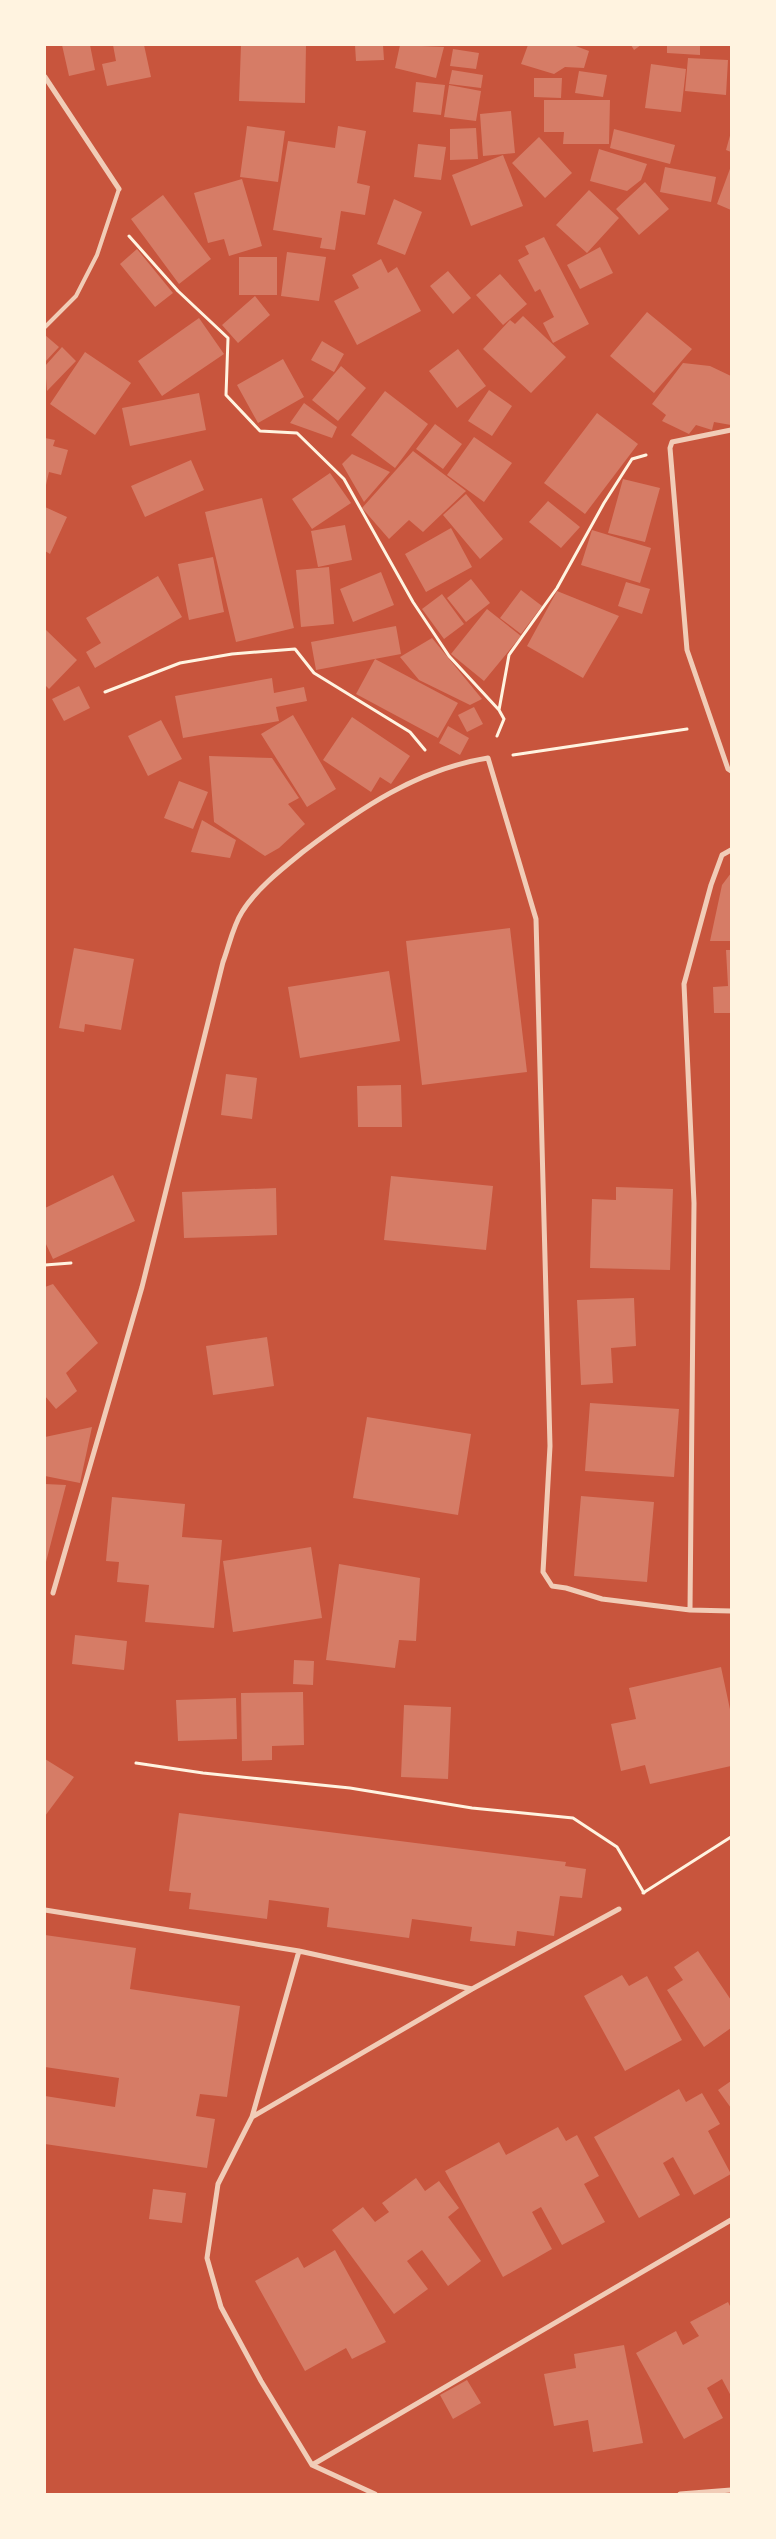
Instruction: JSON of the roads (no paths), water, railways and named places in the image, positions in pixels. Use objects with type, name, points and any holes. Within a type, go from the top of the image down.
[{"type":"street","points":[[45,76],[119,189]]},
{"type":"street","points":[[731,430],[672,442],[670,448],[687,650],[728,769],[731,770]]},
{"type":"street","points":[[53,1593],[142,1287],[223,962],[242,912],[276,873],[352,814],[417,779],[462,762],[488,758],[536,919],[550,1446],[543,1572],[552,1586],[566,1588],[602,1599],[690,1610],[731,1611]]},
{"type":"street","points":[[690,1610],[694,1203],[684,984],[711,885],[722,856],[731,850]]},
{"type":"street","points":[[252,2117],[472,1990],[619,1909]]},
{"type":"street","points":[[45,1910],[299,1952],[472,1990]]},
{"type":"street","points":[[299,1952],[252,2117],[218,2184],[207,2258],[221,2307],[261,2381],[312,2465],[375,2494]]},
{"type":"street","points":[[312,2465],[731,2220]]},
{"type":"street","points":[[680,2494],[731,2490]]},
{"type":"lane","points":[[45,326],[76,296],[97,255],[119,189]]}]
